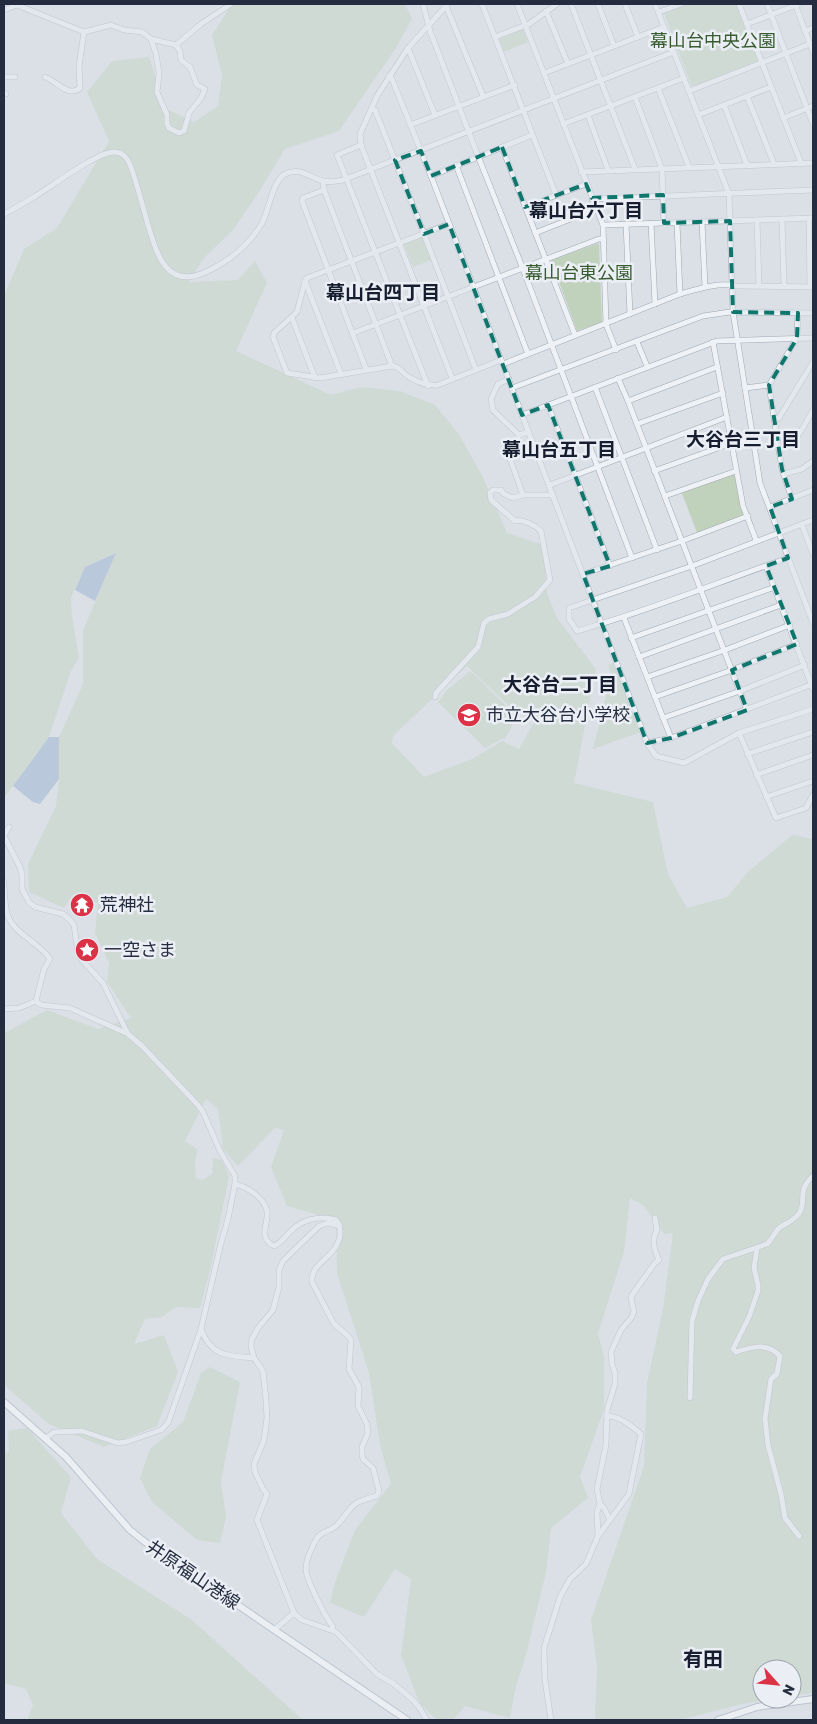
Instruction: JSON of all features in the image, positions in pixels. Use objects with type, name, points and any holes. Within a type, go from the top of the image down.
[{"type":"main road","name":"井原福山港線","points":[[4,1402],[66,1457],[130,1530],[144,1542],[407,1720]]},
{"type":"main road","points":[[718,1720],[757,1707],[813,1699]]},
{"type":"street","points":[[4,10],[17,4],[84,32],[111,25],[124,30],[142,32],[151,39],[176,45],[180,51],[181,60],[190,67],[196,85],[205,89],[201,98],[189,113],[184,130],[179,133],[169,128],[167,115],[157,92],[159,73],[151,39]]},
{"type":"street","points":[[176,45],[201,24],[231,4]]},
{"type":"street","points":[[422,4],[428,26],[523,269],[632,558]]},
{"type":"street","points":[[482,4],[556,195]]},
{"type":"street","points":[[516,4],[602,226],[606,324],[616,350]]},
{"type":"street","points":[[495,37],[525,25],[557,4]]},
{"type":"street","points":[[571,4],[635,169]]},
{"type":"street","points":[[598,4],[614,46]]},
{"type":"street","points":[[625,4],[638,37]]},
{"type":"street","points":[[655,4],[729,194],[733,312],[760,483],[813,623]]},
{"type":"street","points":[[659,12],[681,4]]},
{"type":"street","points":[[739,4],[801,163]]},
{"type":"street","points":[[767,4],[813,124]]},
{"type":"street","points":[[747,24],[796,4],[813,52]]},
{"type":"street","points":[[452,378],[370,169],[360,138],[372,108],[389,76],[408,48],[447,5],[483,96]]},
{"type":"street","points":[[546,11],[568,64]]},
{"type":"street","points":[[544,73],[664,27]]},
{"type":"street","points":[[805,31],[813,28]]},
{"type":"street","points":[[45,77],[54,80],[68,91],[74,92],[80,88],[79,66],[84,32]]},
{"type":"street","points":[[689,91],[810,44]]},
{"type":"street","points":[[408,48],[435,115]]},
{"type":"street","points":[[4,214],[34,198],[96,158],[112,152],[120,153],[129,160],[157,254],[169,270],[180,276],[194,277],[218,266],[247,243],[262,222],[275,188],[284,174],[300,171],[324,181],[332,182],[347,178],[674,52]]},
{"type":"street","points":[[389,76],[421,151],[647,743],[656,756],[684,763],[739,733],[813,709]]},
{"type":"street","points":[[4,77],[15,77]]},
{"type":"street","points":[[563,124],[684,78]]},
{"type":"street","points":[[410,125],[514,85]]},
{"type":"street","points":[[698,114],[771,87]]},
{"type":"street","points":[[658,88],[688,167]]},
{"type":"street","points":[[747,96],[774,164]]},
{"type":"street","points":[[635,97],[662,168],[664,223]]},
{"type":"street","points":[[724,105],[747,165]]},
{"type":"street","points":[[783,118],[813,106]]},
{"type":"street","points":[[372,108],[375,110],[395,160],[476,370]]},
{"type":"street","points":[[588,115],[608,170]]},
{"type":"street","points":[[430,176],[532,135]]},
{"type":"street","points":[[361,145],[337,155],[428,386]]},
{"type":"street","points":[[502,146],[575,335]]},
{"type":"street","points":[[581,172],[813,163]]},
{"type":"street","points":[[456,165],[528,354]]},
{"type":"street","points":[[324,181],[324,190],[392,366]]},
{"type":"street","points":[[525,207],[586,184]]},
{"type":"street","points":[[324,190],[303,198],[302,201],[366,369]]},
{"type":"street","points":[[592,199],[813,190]]},
{"type":"street","points":[[535,233],[596,209]]},
{"type":"street","points":[[449,224],[307,278],[298,310],[273,337],[287,373],[315,378],[366,369],[397,366],[407,375],[428,386],[528,354],[680,294],[704,287],[811,287],[811,218],[602,226]]},
{"type":"street","points":[[782,219],[784,286]]},
{"type":"street","points":[[757,220],[759,286]]},
{"type":"street","points":[[677,222],[680,294]]},
{"type":"street","points":[[702,222],[704,287]]},
{"type":"street","points":[[652,223],[655,304]]},
{"type":"street","points":[[626,224],[630,314]]},
{"type":"street","points":[[353,333],[472,286],[523,269],[603,238]]},
{"type":"street","points":[[305,281],[341,374]]},
{"type":"street","points":[[512,388],[703,316],[733,312],[813,313]]},
{"type":"street","points":[[792,499],[784,474],[770,385],[797,338],[798,313]]},
{"type":"street","points":[[292,318],[315,378]]},
{"type":"street","points":[[522,415],[713,342],[737,339],[813,338]]},
{"type":"street","points":[[637,342],[647,366]]},
{"type":"street","points":[[713,342],[743,506],[756,540]]},
{"type":"street","points":[[776,419],[779,418],[813,362]]},
{"type":"street","points":[[628,401],[717,367]]},
{"type":"street","points":[[618,378],[702,590],[747,710]]},
{"type":"street","points":[[509,379],[498,384],[491,401],[493,410],[519,436]]},
{"type":"street","points":[[745,388],[770,385]]},
{"type":"street","points":[[594,387],[657,550]]},
{"type":"street","points":[[637,424],[723,393]]},
{"type":"street","points":[[548,405],[610,566]]},
{"type":"street","points":[[779,448],[790,445],[795,440],[813,410]]},
{"type":"street","points":[[550,486],[727,417]]},
{"type":"street","points":[[524,494],[509,456],[519,436],[529,432]]},
{"type":"street","points":[[654,471],[732,443],[754,440]]},
{"type":"street","points":[[784,474],[802,469],[813,461]]},
{"type":"street","points":[[665,496],[736,471]]},
{"type":"street","points":[[434,697],[478,647],[484,623],[489,619],[508,614],[535,597],[550,582],[540,529],[518,520],[515,521],[491,500],[489,496],[491,491],[497,490],[513,498],[524,494],[552,495]]},
{"type":"street","points":[[770,507],[813,490]]},
{"type":"street","points":[[583,574],[657,550],[748,516]]},
{"type":"street","points":[[788,558],[624,618],[577,631],[569,619],[569,608],[692,566],[756,540],[813,520]]},
{"type":"street","points":[[802,525],[813,552]]},
{"type":"street","points":[[647,743],[671,738],[813,686],[766,566]]},
{"type":"street","points":[[631,638],[708,609],[775,587]]},
{"type":"street","points":[[639,657],[781,605]]},
{"type":"street","points":[[624,618],[671,738]]},
{"type":"street","points":[[647,677],[790,625]]},
{"type":"street","points":[[655,697],[732,670],[797,644]]},
{"type":"street","points":[[663,718],[740,691],[805,665]]},
{"type":"street","points":[[747,754],[813,732]]},
{"type":"street","points":[[739,733],[776,818],[806,808],[813,795]]},
{"type":"street","points":[[756,775],[813,755]]},
{"type":"street","points":[[766,797],[813,782]]},
{"type":"street","points":[[9,827],[4,836],[20,867],[24,895],[35,907],[63,914],[74,925],[78,953],[103,983],[128,1034]]},
{"type":"street","points":[[4,882],[5,911],[9,921],[19,932],[44,951],[50,959],[44,969],[36,1001]]},
{"type":"street","points":[[36,1001],[41,1004],[70,1008],[128,1034],[142,1046],[198,1104],[220,1151],[235,1176],[228,1219],[201,1329],[168,1423],[161,1430],[118,1443],[82,1431],[54,1432],[46,1438]]},
{"type":"street","points":[[4,1009],[25,1006],[36,1001]]},
{"type":"street","points":[[690,1398],[692,1321],[705,1286],[723,1259],[767,1244],[777,1230],[800,1213],[802,1193],[813,1176]]},
{"type":"street","points":[[235,1184],[243,1186],[252,1192],[264,1204],[267,1210],[264,1232],[266,1240],[274,1246],[280,1244],[294,1227],[318,1217],[336,1220],[340,1226],[339,1242],[335,1250],[317,1266],[312,1276],[312,1282],[334,1324],[351,1340],[349,1368],[359,1387],[358,1406],[368,1433],[362,1446],[362,1454],[363,1458],[373,1468],[379,1491],[377,1496],[358,1501],[337,1526],[322,1533],[308,1556],[306,1567],[307,1581],[321,1611],[333,1627],[332,1629]]},
{"type":"street","points":[[609,1518],[600,1504],[596,1489],[606,1445],[607,1416],[615,1384],[611,1352],[621,1330],[632,1317],[634,1311],[631,1300],[632,1295],[654,1263],[659,1260],[653,1244],[654,1235],[657,1230],[655,1218]]},
{"type":"street","points":[[340,1226],[328,1224],[319,1226],[283,1261],[279,1270],[279,1287],[273,1310],[254,1334],[251,1346],[254,1358],[263,1371],[266,1400],[264,1440],[254,1464],[255,1472],[266,1494],[257,1520],[294,1613],[302,1620],[332,1629],[377,1674],[394,1684],[413,1700],[420,1707],[427,1720]]},
{"type":"street","points":[[757,1248],[754,1268],[758,1291],[749,1317],[733,1349],[736,1352],[749,1348],[767,1348],[780,1356],[777,1374],[771,1379],[765,1419],[766,1432],[785,1518],[799,1536]]},
{"type":"street","points":[[201,1329],[207,1343],[220,1354],[241,1358],[254,1358]]},
{"type":"street","points":[[551,1720],[545,1680],[544,1648],[560,1597],[570,1579],[586,1564],[598,1536],[609,1518],[629,1494],[641,1434],[619,1419],[607,1416]]},
{"type":"street","points":[[598,1536],[597,1512],[600,1504]]},
{"type":"street","points":[[274,1630],[294,1613]]},
{"type":"highlighted area","points":[[502,147],[525,207],[586,184],[592,198],[663,195],[664,223],[730,221],[733,312],[798,313],[797,338],[769,385],[782,469],[792,499],[770,507],[788,558],[766,566],[797,644],[732,670],[747,710],[671,738],[647,743],[583,574],[610,566],[548,405],[522,415],[449,224],[424,234],[395,160],[421,151],[431,176]]},
{"type":"green space","points":[[232,4],[405,4],[412,19],[396,48],[339,131],[285,149],[233,230],[203,259],[189,282],[238,280],[255,261],[267,283],[236,351],[331,395],[361,387],[400,391],[435,405],[458,433],[482,475],[507,533],[543,545],[547,593],[557,618],[596,669],[574,783],[653,802],[668,874],[687,908],[727,897],[748,872],[792,835],[813,839],[813,1693],[802,1695],[802,1659],[752,1659],[752,1702],[680,1720],[595,1720],[597,1667],[591,1620],[644,1466],[647,1383],[663,1309],[673,1233],[664,1234],[643,1205],[630,1198],[624,1252],[598,1333],[604,1357],[604,1409],[580,1477],[588,1498],[551,1528],[546,1572],[526,1655],[516,1686],[510,1718],[465,1706],[453,1720],[437,1720],[420,1704],[401,1655],[411,1579],[395,1569],[364,1617],[330,1603],[334,1585],[355,1530],[391,1484],[380,1445],[369,1373],[337,1273],[336,1220],[287,1206],[271,1167],[284,1130],[275,1128],[238,1166],[223,1149],[218,1109],[206,1099],[185,1141],[197,1149],[196,1178],[202,1180],[212,1174],[213,1158],[222,1160],[229,1176],[211,1266],[200,1308],[176,1307],[162,1317],[145,1319],[134,1344],[164,1335],[178,1372],[157,1426],[104,1447],[49,1424],[4,1385],[4,1033],[47,1010],[98,1029],[131,1018],[107,982],[109,963],[95,933],[98,903],[73,894],[64,908],[29,892],[28,864],[56,806],[59,779],[59,737],[83,684],[83,631],[115,553],[85,567],[71,598],[79,658],[71,671],[49,737],[4,798],[4,296],[24,249],[57,228],[109,141],[87,92],[112,61],[149,57],[165,108],[194,122],[218,106],[222,75],[212,35]],"holes":[[[467,666],[510,707],[534,722],[519,749],[502,741],[472,759],[424,777],[392,743],[393,736]]]},
{"type":"green space","name":"幕山台中央公園","points":[[686,4],[737,4],[759,60],[758,63],[693,86],[691,85],[664,13]]},
{"type":"green space","points":[[523,29],[528,42],[504,52],[499,39]]},
{"type":"green space","points":[[424,234],[434,259],[413,267],[403,242]]},
{"type":"green space","name":"幕山台東公園","points":[[599,243],[602,322],[577,331],[551,260]]},
{"type":"green space","points":[[736,472],[747,516],[698,535],[681,491]]},
{"type":"green space","points":[[613,663],[641,732],[593,749],[611,675],[608,665]]},
{"type":"green space","points":[[469,672],[473,673],[517,717],[505,739],[485,748],[438,702],[447,690]]},
{"type":"green space","points":[[210,1367],[240,1382],[221,1482],[226,1517],[220,1543],[197,1540],[152,1502],[140,1478],[150,1449],[183,1422],[201,1373]]},
{"type":"green space","points":[[27,1428],[71,1477],[61,1513],[97,1559],[192,1620],[303,1720],[27,1720],[33,1705],[26,1689],[4,1683],[4,1451],[9,1452],[8,1431]]},
{"type":"water","points":[[116,553],[95,601],[75,590],[85,567]]},
{"type":"water","points":[[49,737],[59,737],[59,779],[40,804],[33,802],[13,786]]},
{"type":"place","name":"市立大谷台小学校","points":[[469,715]]},
{"type":"place","name":"荒神社","points":[[82,905]]},
{"type":"place","name":"一空さま","points":[[87,950]]},
{"type":"district","name":"幕山台六丁目","points":[[586,210]]},
{"type":"district","name":"幕山台四丁目","points":[[383,292]]},
{"type":"district","name":"大谷台三丁目","points":[[743,439]]},
{"type":"district","name":"幕山台五丁目","points":[[559,449]]},
{"type":"district","name":"大谷台二丁目","points":[[560,684]]},
{"type":"district","name":"有田","points":[[703,1659]]}]
